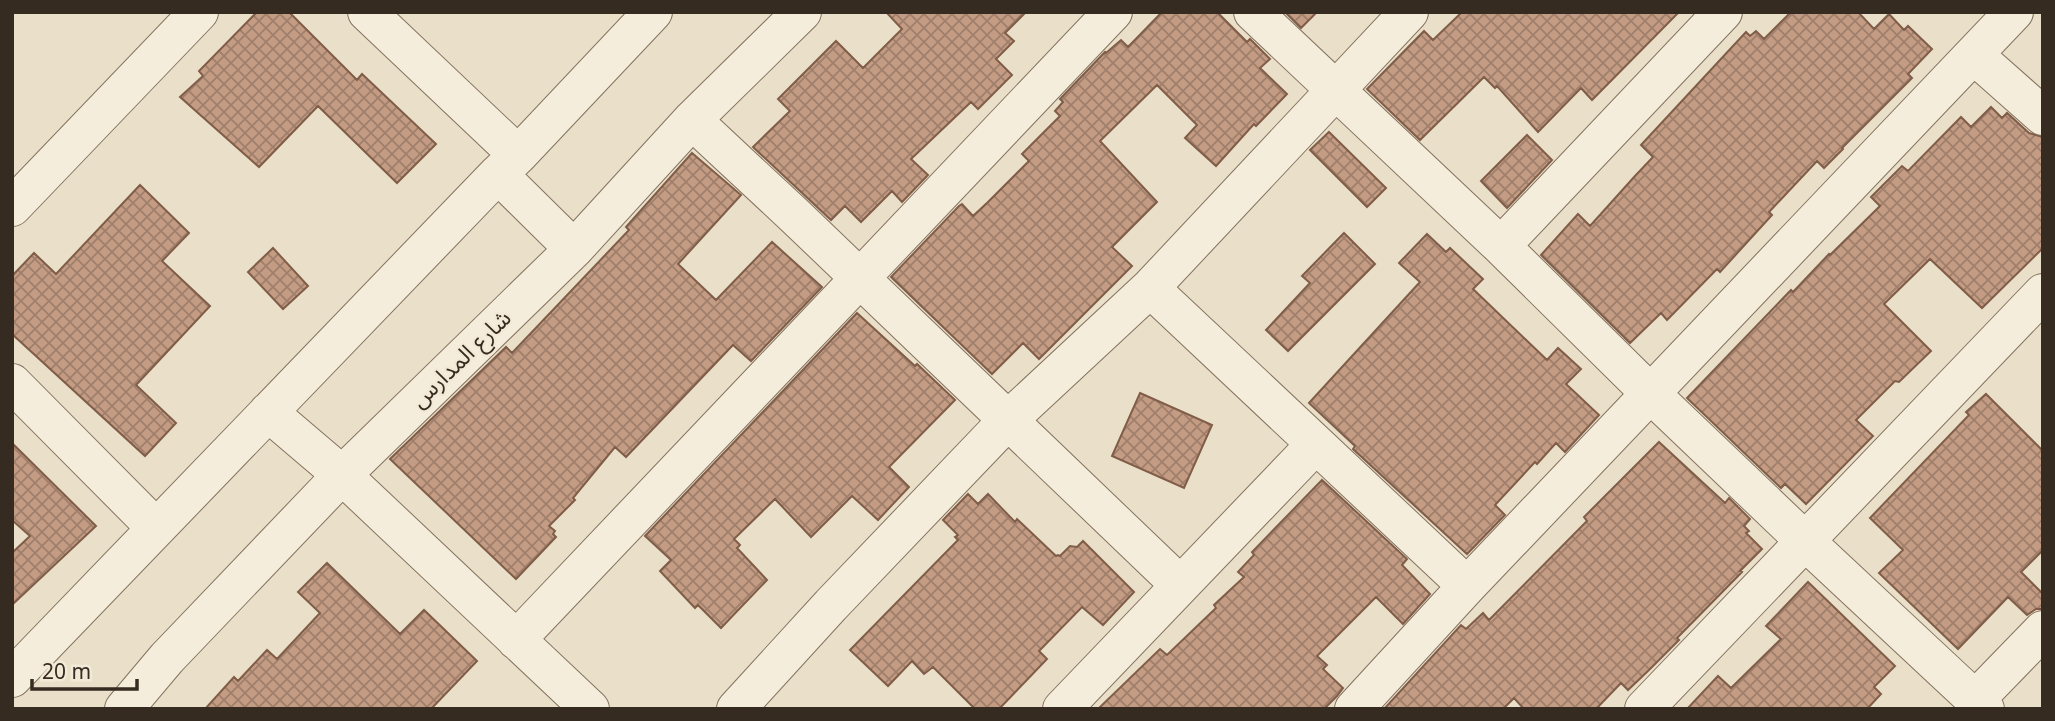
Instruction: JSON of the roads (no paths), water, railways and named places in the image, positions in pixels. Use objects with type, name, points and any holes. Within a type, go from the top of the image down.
[{"type":"street","points":[[12,207],[199,12]]},
{"type":"street","points":[[368,12],[508,164],[574,249]]},
{"type":"street","points":[[12,678],[653,12]]},
{"type":"street","name":"شارع المدارس","points":[[124,709],[167,658],[342,475],[574,249],[692,120],[802,12]]},
{"type":"street","points":[[516,640],[1112,12]]},
{"type":"street","points":[[1253,12],[1501,246],[1805,541],[1980,704],[2043,630]]},
{"type":"street","points":[[736,709],[831,604],[1007,421],[1150,288],[1409,12]]},
{"type":"street","points":[[1501,246],[1723,12]]},
{"type":"street","points":[[1354,709],[1467,586],[2014,12]]},
{"type":"street","points":[[1974,55],[2043,116]]},
{"type":"street","points":[[692,120],[1180,585]]},
{"type":"street","points":[[1150,288],[1467,586]]},
{"type":"street","points":[[1644,709],[2043,293]]},
{"type":"street","points":[[12,383],[156,528]]},
{"type":"street","points":[[268,412],[342,475],[590,709]]},
{"type":"street","points":[[1062,709],[1316,444]]}]
